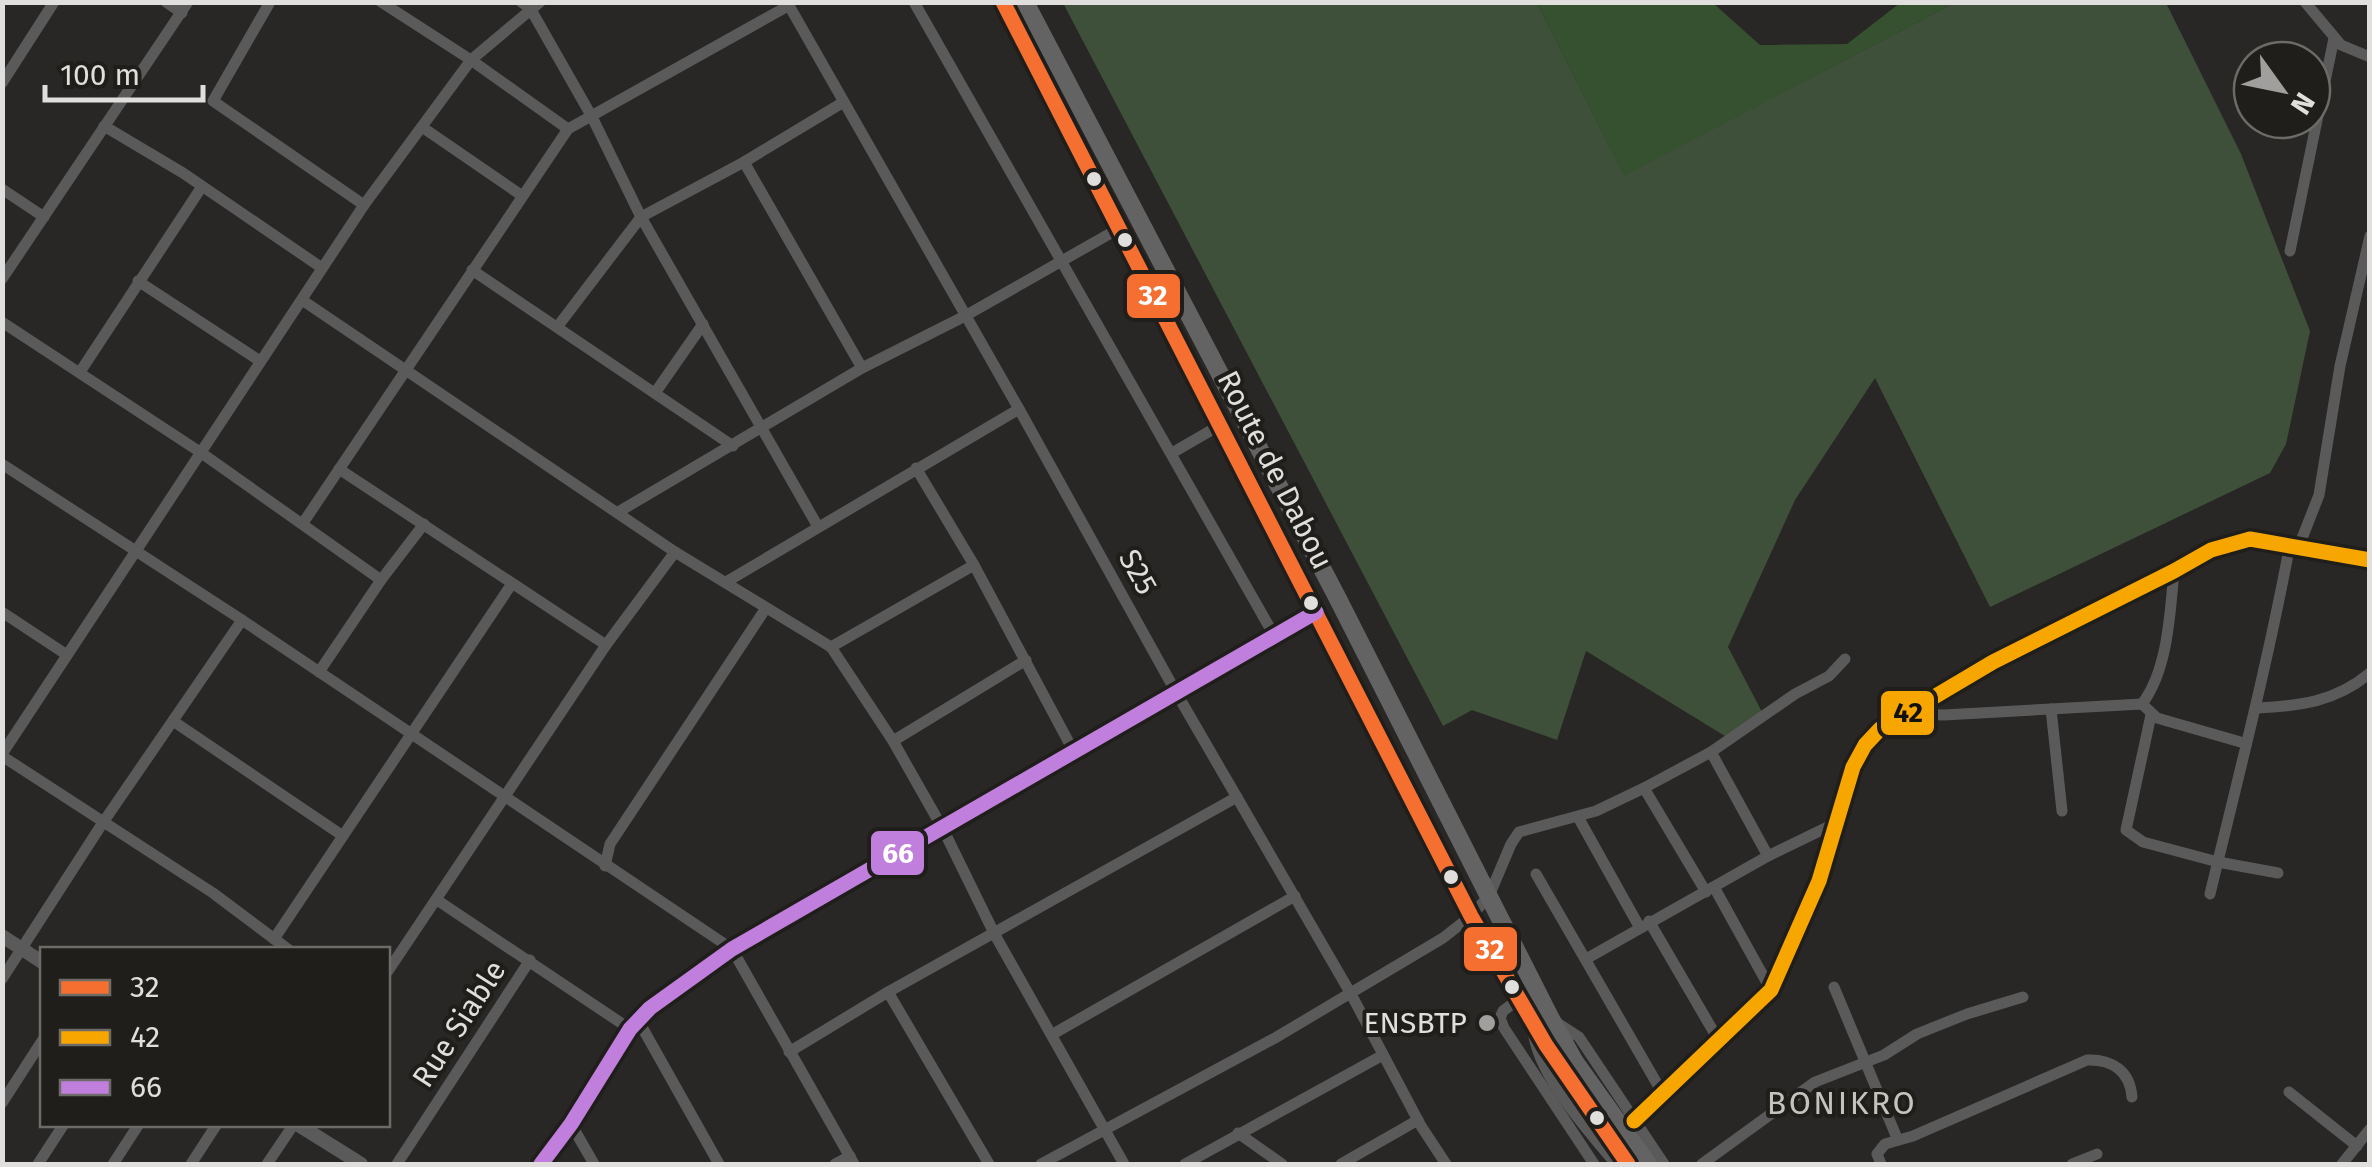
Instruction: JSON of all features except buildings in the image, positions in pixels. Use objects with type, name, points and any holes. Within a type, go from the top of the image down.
[{"type":"main road","name":"Route de Dabou","points":[[1003,2],[1471,916],[1519,999],[1575,1062],[1648,1164]]},
{"type":"main road","name":"Route de Dabou","points":[[1025,2],[1489,896],[1541,1020],[1628,1164]]},
{"type":"street","points":[[2,83],[54,2]]},
{"type":"street","points":[[2,279],[185,8],[166,2]]},
{"type":"street","points":[[270,2],[213,100],[364,205]]},
{"type":"street","points":[[381,2],[568,128]]},
{"type":"street","points":[[914,2],[1276,637]]},
{"type":"street","points":[[2305,2],[2341,45],[2370,57]]},
{"type":"street","points":[[285,947],[196,882],[2,755],[364,205],[471,60],[531,4],[641,217],[817,525]]},
{"type":"street","points":[[303,522],[568,128],[788,4]]},
{"type":"street","name":"S25","points":[[788,4],[1446,1164]]},
{"type":"street","points":[[2290,251],[2334,38]]},
{"type":"street","points":[[558,326],[641,217],[842,104]]},
{"type":"street","points":[[104,126],[183,173],[322,268]]},
{"type":"street","points":[[422,128],[521,195]]},
{"type":"street","points":[[744,162],[862,368]]},
{"type":"street","points":[[80,372],[200,188]]},
{"type":"street","points":[[2,189],[44,218]]},
{"type":"street","points":[[620,511],[862,368],[965,316],[1118,228]]},
{"type":"street","points":[[2210,894],[2294,545],[2319,495],[2340,366],[2370,236]]},
{"type":"street","points":[[472,270],[732,446]]},
{"type":"street","points":[[138,281],[260,361]]},
{"type":"street","points":[[302,300],[620,511],[675,552],[831,647],[893,741],[943,829],[994,935],[1124,1164]]},
{"type":"street","points":[[2,322],[303,522],[381,580]]},
{"type":"street","points":[[655,393],[703,324]]},
{"type":"street","points":[[726,582],[1019,409]]},
{"type":"street","points":[[1172,453],[1222,424]]},
{"type":"street","points":[[2,464],[732,949],[852,1160],[835,1164]]},
{"type":"street","points":[[916,468],[974,565],[1074,752]]},
{"type":"street","points":[[339,469],[606,645]]},
{"type":"street","points":[[319,672],[424,524]]},
{"type":"street","points":[[1634,1121],[1771,990],[1819,881],[1853,766],[1880,729],[1992,662],[2211,550],[2250,539],[2370,560]]},
{"type":"street","points":[[390,968],[606,645],[675,552]]},
{"type":"street","points":[[831,647],[974,565]]},
{"type":"street","points":[[1905,714],[2142,704],[2151,692],[2160,662],[2174,572]]},
{"type":"street","points":[[274,939],[511,584]]},
{"type":"street","points":[[605,866],[610,844],[766,608]]},
{"type":"street","points":[[2,612],[67,655]]},
{"type":"street","points":[[540,1164],[571,1124],[634,1024],[673,990],[732,949],[1316,612]]},
{"type":"street","points":[[2,979],[102,824],[242,620]]},
{"type":"street","points":[[1041,1164],[1351,994],[1443,938],[1489,896],[1510,844],[1519,832],[1578,817],[1644,788],[1711,752],[1795,694],[1829,676],[1845,659]]},
{"type":"street","points":[[893,741],[1026,660]]},
{"type":"street","points":[[2256,708],[2322,701],[2346,691],[2370,673]]},
{"type":"street","points":[[2142,704],[2151,715],[2244,743]]},
{"type":"street","points":[[2052,709],[2062,811]]},
{"type":"street","points":[[2151,715],[2126,830],[2143,842],[2278,874]]},
{"type":"street","points":[[173,721],[343,836]]},
{"type":"street","points":[[1711,752],[1768,856]]},
{"type":"street","points":[[1644,788],[1771,990]]},
{"type":"street","points":[[789,1052],[1236,796]]},
{"type":"street","points":[[1578,817],[1719,1041]]},
{"type":"street","points":[[1586,959],[1768,856],[1838,822]]},
{"type":"street","points":[[1536,874],[1663,1094]]},
{"type":"street","points":[[1053,1034],[1295,896]]},
{"type":"street","points":[[438,900],[634,1024],[719,1164]]},
{"type":"street","points":[[2,936],[40,961]]},
{"type":"street","name":"Rue Siable","points":[[397,1164],[530,960]]},
{"type":"street","points":[[1834,987],[1897,1138]]},
{"type":"street","points":[[888,992],[989,1164]]},
{"type":"street","points":[[1702,1164],[1816,1082],[1967,1014],[2024,997]]},
{"type":"street","points":[[1519,999],[1500,1018],[1532,1075],[1594,1164]]},
{"type":"street","points":[[1616,1164],[1544,1068],[1534,1044],[1541,1020],[1579,1038],[1664,1164]]},
{"type":"street","points":[[2,1103],[40,1045]]},
{"type":"street","points":[[1184,1164],[1383,1055]]},
{"type":"street","points":[[1881,1164],[1878,1150],[1897,1138],[1913,1136],[2087,1060],[2114,1064],[2124,1073],[2132,1097]]},
{"type":"street","points":[[1532,1075],[1544,1068]]},
{"type":"street","points":[[2289,1092],[2357,1146]]},
{"type":"street","points":[[1340,1164],[1418,1120]]},
{"type":"street","points":[[571,1124],[594,1164]]},
{"type":"street","points":[[38,1164],[62,1127]]},
{"type":"street","points":[[113,1164],[137,1127]]},
{"type":"street","points":[[191,1164],[216,1127]]},
{"type":"street","points":[[267,1164],[294,1127]]},
{"type":"street","points":[[301,1127],[355,1163]]},
{"type":"street","points":[[2342,1164],[2370,1129]]},
{"type":"street","points":[[1238,1133],[1282,1164]]},
{"type":"street","points":[[2072,1164],[2097,1154]]},
{"type":"green space","points":[[1063,3],[1537,3],[1624,175],[1954,3],[2166,3],[2241,154],[2310,331],[2286,444],[2270,473],[1990,607],[1875,378],[1795,500],[1728,647],[1762,712],[1725,736],[1586,651],[1557,740],[1472,710],[1443,726]]},
{"type":"green space","points":[[1537,3],[1713,3],[1760,45],[1847,44],[1900,3],[1954,3],[1624,176]]},
{"type":"transit line","name":"32","points":[[1003,2],[1471,916],[1546,1045],[1628,1164]]},
{"type":"transit line","name":"42","points":[[1634,1121],[1771,990],[1819,881],[1853,767],[1880,729],[1993,662],[2211,550],[2250,539],[2370,560]]},
{"type":"transit line","name":"66","points":[[541,1164],[571,1124],[630,1029],[650,1008],[732,949],[1316,612]]},
{"type":"place","name":"ENSBTP","points":[[1487,1023]]},
{"type":"district","name":"BONIKRO","points":[[1842,1103]]}]
